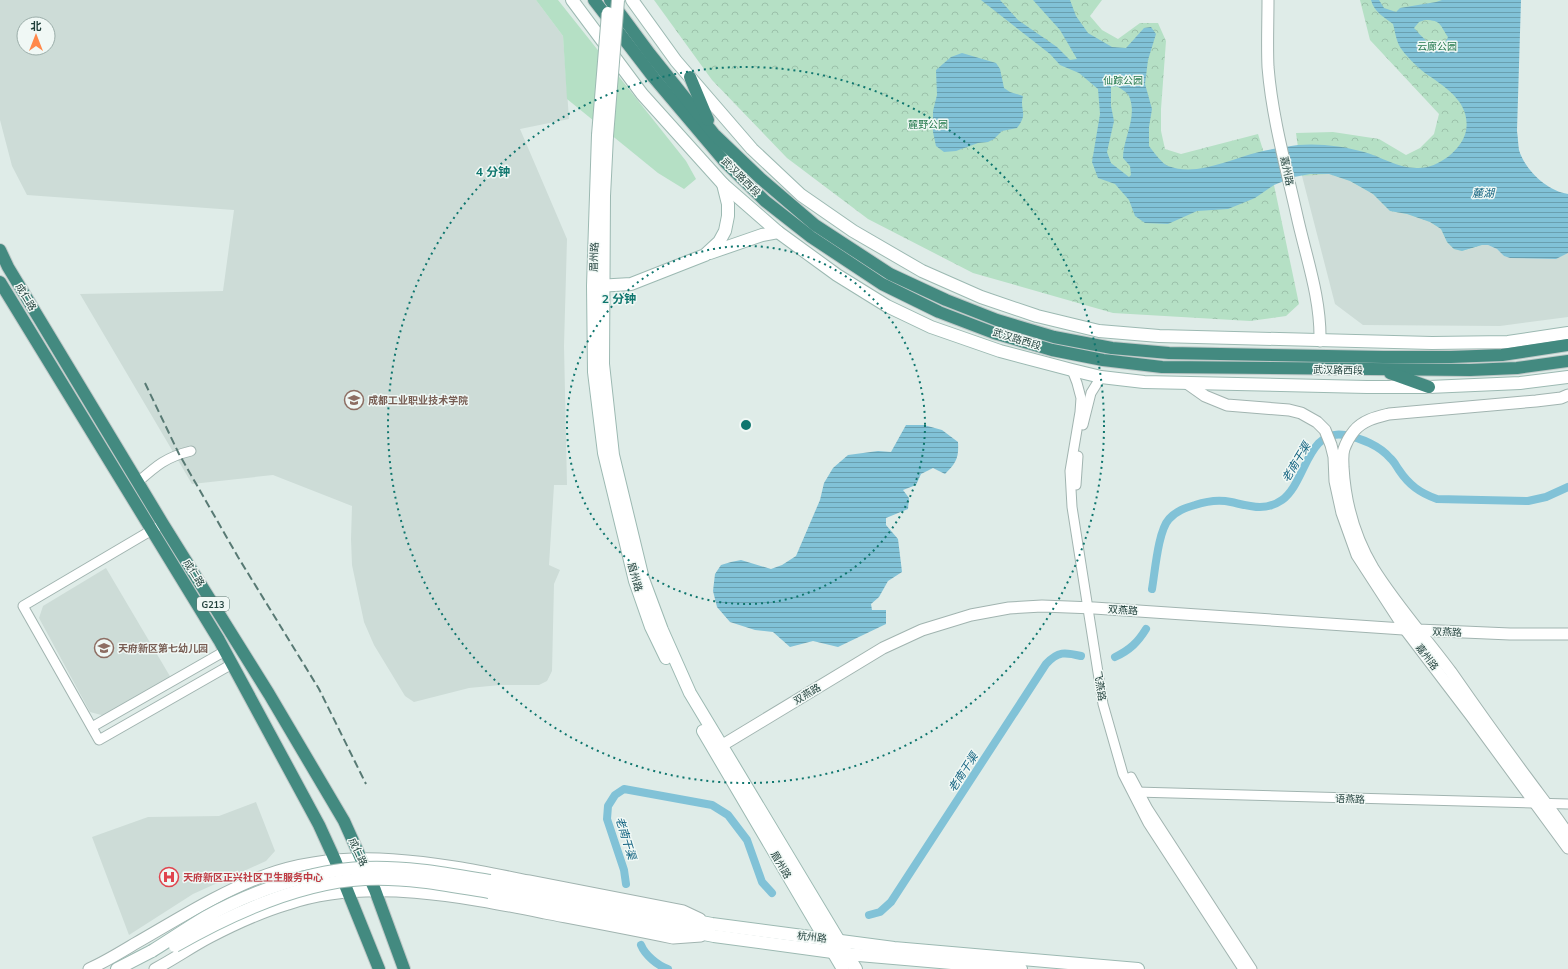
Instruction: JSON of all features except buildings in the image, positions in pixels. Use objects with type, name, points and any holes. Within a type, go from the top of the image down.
[{"type":"highway","name":"武汉路西段","points":[[594,0],[654,78],[725,162],[765,201],[811,237],[882,284],[940,312],[994,333],[1052,350],[1103,360],[1162,367],[1470,370],[1517,368],[1568,361]]},
{"type":"highway","name":"武汉路西段","points":[[610,0],[650,54],[714,134],[760,178],[815,225],[890,274],[953,303],[997,320],[1054,337],[1112,348],[1169,353],[1451,357],[1502,354],[1568,345]]},
{"type":"highway","points":[[690,77],[714,134]]},
{"type":"highway","name":"成仁路","points":[[0,250],[8,267],[163,524],[269,694],[344,822],[376,890],[404,969]]},
{"type":"highway","name":"成仁路","points":[[0,282],[225,651],[319,825],[335,860],[379,969]]},
{"type":"highway","points":[[1502,354],[1568,337]]},
{"type":"highway","points":[[1381,370],[1430,387]]},
{"type":"main road","points":[[572,0],[642,94],[723,184],[778,232],[837,275],[887,306],[930,327],[1000,351],[1072,370],[1101,377],[1144,382],[1188,384],[1430,387],[1520,383],[1568,377]]},
{"type":"main road","points":[[602,136],[610,0]]},
{"type":"main road","points":[[602,136],[618,0]]},
{"type":"main road","points":[[632,0],[676,61],[752,149],[801,195],[853,231],[922,271],[982,297],[1037,316],[1099,331],[1159,336],[1432,343],[1508,342],[1568,332]]},
{"type":"main road","name":"眉州路","points":[[602,136],[599,286],[603,364],[613,455],[643,579],[662,630],[690,693],[717,747],[824,939],[843,969]]},
{"type":"main road","points":[[705,255],[719,242],[725,231],[728,216],[728,204],[723,184]]},
{"type":"main road","points":[[599,286],[631,284],[705,255],[762,235],[778,232]]},
{"type":"main road","points":[[717,747],[840,941],[856,969]]},
{"type":"main road","name":"杭州路","points":[[154,959],[207,917],[242,899],[284,884],[320,874],[351,869],[392,868],[432,872],[489,886],[833,953],[1021,969]]},
{"type":"main road","name":"杭州路","points":[[713,930],[824,939],[894,948],[1138,969]]},
{"type":"main road","points":[[117,969],[154,959]]},
{"type":"main road","points":[[134,969],[154,959]]},
{"type":"street","name":"嘉州路","points":[[1268,0],[1268,67],[1273,108],[1317,303],[1321,325],[1320,340]]},
{"type":"street","name":"飞燕路","points":[[1072,370],[1081,398],[1070,471],[1072,507],[1108,702],[1128,770],[1148,823],[1243,969]]},
{"type":"street","name":"飞燕路","points":[[1091,608],[1079,516],[1076,479],[1079,445],[1087,408],[1091,393],[1101,377]]},
{"type":"street","name":"嘉州路","points":[[1188,384],[1205,396],[1227,405],[1289,410],[1301,413],[1317,422],[1325,430],[1334,457],[1335,481],[1342,513],[1357,555],[1405,629],[1472,717],[1568,848]]},
{"type":"street","points":[[1568,395],[1562,398],[1536,401],[1389,414],[1368,420],[1355,430],[1347,442],[1343,458],[1344,481],[1349,509],[1360,543],[1372,567],[1548,804],[1568,834]]},
{"type":"street","points":[[138,482],[157,465],[174,455],[191,451]]},
{"type":"street","points":[[163,524],[23,606],[99,740],[232,664]]},
{"type":"street","name":"双燕路","points":[[717,747],[883,648],[922,630],[971,616],[1009,608],[1042,606],[1091,608],[1418,630],[1510,634],[1568,634]]},
{"type":"street","points":[[92,727],[225,651]]},
{"type":"street","name":"飞燕路","points":[[1136,792],[1252,969]]},
{"type":"street","name":"语燕路","points":[[1136,792],[1568,804]]},
{"type":"street","points":[[89,969],[233,888],[299,865],[361,858],[399,859],[444,865],[683,911],[713,930]]},
{"type":"street","points":[[154,959],[210,937],[288,903],[318,896],[376,890],[428,894],[488,902],[672,938],[713,930]]},
{"type":"shaded area","name":"成都工业职业技术学院","points":[[0,0],[536,0],[563,36],[569,119],[520,129],[567,239],[564,346],[567,485],[554,485],[549,565],[560,570],[554,584],[552,671],[547,681],[539,685],[500,685],[469,688],[414,702],[405,696],[374,645],[364,622],[352,565],[352,506],[273,475],[192,484],[80,294],[223,291],[234,210],[27,195],[12,166],[0,120]]},
{"type":"shaded area","points":[[1310,174],[1329,174],[1350,181],[1373,194],[1390,211],[1407,214],[1430,222],[1441,229],[1447,242],[1463,251],[1482,245],[1488,245],[1497,249],[1504,256],[1510,258],[1568,253],[1568,317],[1500,326],[1363,325],[1335,304],[1302,176]]},
{"type":"shaded area","name":"天府新区第七幼儿园","points":[[106,568],[171,678],[105,716],[90,712],[39,618],[43,606]]},
{"type":"shaded area","name":"天府新区正兴社区卫生服务中心","points":[[256,802],[275,851],[266,861],[193,894],[129,935],[92,837],[148,817],[219,816]]},
{"type":"green space","points":[[536,0],[558,0],[686,161],[696,179],[684,189],[658,173],[567,99],[563,36]]},
{"type":"green space","name":"麓野公园","points":[[654,0],[1102,0],[1090,16],[1102,30],[1118,39],[1140,23],[1158,23],[1166,41],[1161,109],[1161,131],[1165,149],[1181,154],[1258,134],[1274,185],[1299,304],[1286,316],[1250,321],[1113,313],[973,273],[868,219],[787,158],[712,80]]},
{"type":"green space","name":"云廊公园","points":[[1360,0],[1487,0],[1488,245],[1482,245],[1462,251],[1454,249],[1447,242],[1441,229],[1430,222],[1407,214],[1390,211],[1373,194],[1350,181],[1329,174],[1302,176],[1296,133],[1333,132],[1379,139],[1406,155],[1420,148],[1434,134],[1439,114],[1370,40]]},
{"type":"water","name":"麓湖","points":[[981,0],[1000,0],[1018,20],[1057,47],[1070,60],[1077,59],[1060,30],[1033,0],[1070,0],[1076,16],[1088,33],[1112,47],[1126,48],[1144,28],[1151,27],[1156,34],[1148,60],[1145,84],[1152,109],[1149,127],[1149,146],[1160,160],[1168,166],[1179,169],[1202,168],[1214,166],[1264,151],[1298,145],[1314,144],[1348,148],[1371,154],[1404,167],[1419,168],[1434,165],[1448,157],[1460,145],[1466,131],[1465,112],[1455,96],[1411,61],[1405,54],[1400,47],[1393,24],[1374,8],[1371,0],[1379,0],[1384,8],[1396,12],[1400,8],[1442,0],[1521,0],[1517,131],[1519,150],[1526,165],[1538,178],[1552,189],[1568,194],[1568,253],[1556,259],[1510,258],[1504,256],[1497,249],[1488,245],[1482,245],[1462,251],[1454,249],[1447,242],[1441,229],[1430,222],[1407,214],[1390,211],[1373,194],[1350,181],[1329,174],[1310,174],[1294,177],[1274,185],[1255,198],[1228,209],[1197,211],[1168,224],[1145,223],[1135,216],[1129,200],[1115,184],[1098,178],[1092,162],[1100,114],[1098,89],[1079,73],[1060,65],[1050,54]],"holes":[[[1425,20],[1438,22],[1448,37],[1443,47],[1440,49],[1429,43],[1414,28],[1419,22]],[[1117,86],[1129,96],[1131,104],[1131,120],[1123,158],[1130,166],[1131,175],[1129,177],[1111,163],[1107,152],[1114,121],[1111,106],[1111,87]]]},
{"type":"water","points":[[962,53],[996,63],[1000,69],[1004,88],[1010,92],[1023,96],[1023,115],[1021,123],[1017,128],[1002,131],[994,139],[988,142],[978,143],[956,151],[944,152],[936,146],[933,132],[933,111],[937,95],[936,70],[951,57]]},
{"type":"water","points":[[906,425],[924,425],[942,430],[958,442],[958,452],[952,467],[945,474],[933,468],[921,474],[916,485],[903,490],[909,498],[908,509],[886,518],[886,525],[898,539],[902,572],[888,581],[879,597],[871,604],[872,610],[886,610],[886,624],[838,647],[813,641],[790,647],[773,632],[755,630],[730,622],[717,607],[713,591],[715,574],[721,565],[741,560],[771,569],[782,565],[796,556],[820,500],[824,483],[833,468],[848,455],[878,451],[891,452]]},
{"type":"waterway","name":"老南干渠","points":[[1152,589],[1162,533],[1165,525],[1172,516],[1188,507],[1204,502],[1226,501],[1257,507],[1276,504],[1290,492],[1297,482],[1308,458],[1315,448],[1322,440],[1332,435],[1351,436],[1376,446],[1394,462],[1411,484],[1425,494],[1437,499],[1528,501],[1546,497],[1568,487]]},
{"type":"waterway","name":"老南干渠","points":[[1115,657],[1125,652],[1133,645],[1146,629]]},
{"type":"waterway","name":"老南干渠","points":[[869,915],[880,912],[891,902],[1046,664],[1054,657],[1066,653],[1081,656]]},
{"type":"waterway","name":"老南干渠","points":[[626,884],[624,870],[607,819],[608,806],[615,795],[624,789],[712,805],[728,815],[747,840],[762,882],[772,893]]},
{"type":"waterway","name":"老南干渠","points":[[641,945],[652,960],[668,969]]},
{"type":"railway","points":[[145,383],[179,454],[238,557],[319,689],[366,784]]},
{"type":"place","name":"成都工业职业技术学院","points":[[354,400]]},
{"type":"place","name":"天府新区第七幼儿园","points":[[104,648]]},
{"type":"place","name":"天府新区正兴社区卫生服务中心","points":[[169,877]]},
{"type":"park label","name":"仙踪公园","points":[[1123,80]]}]
